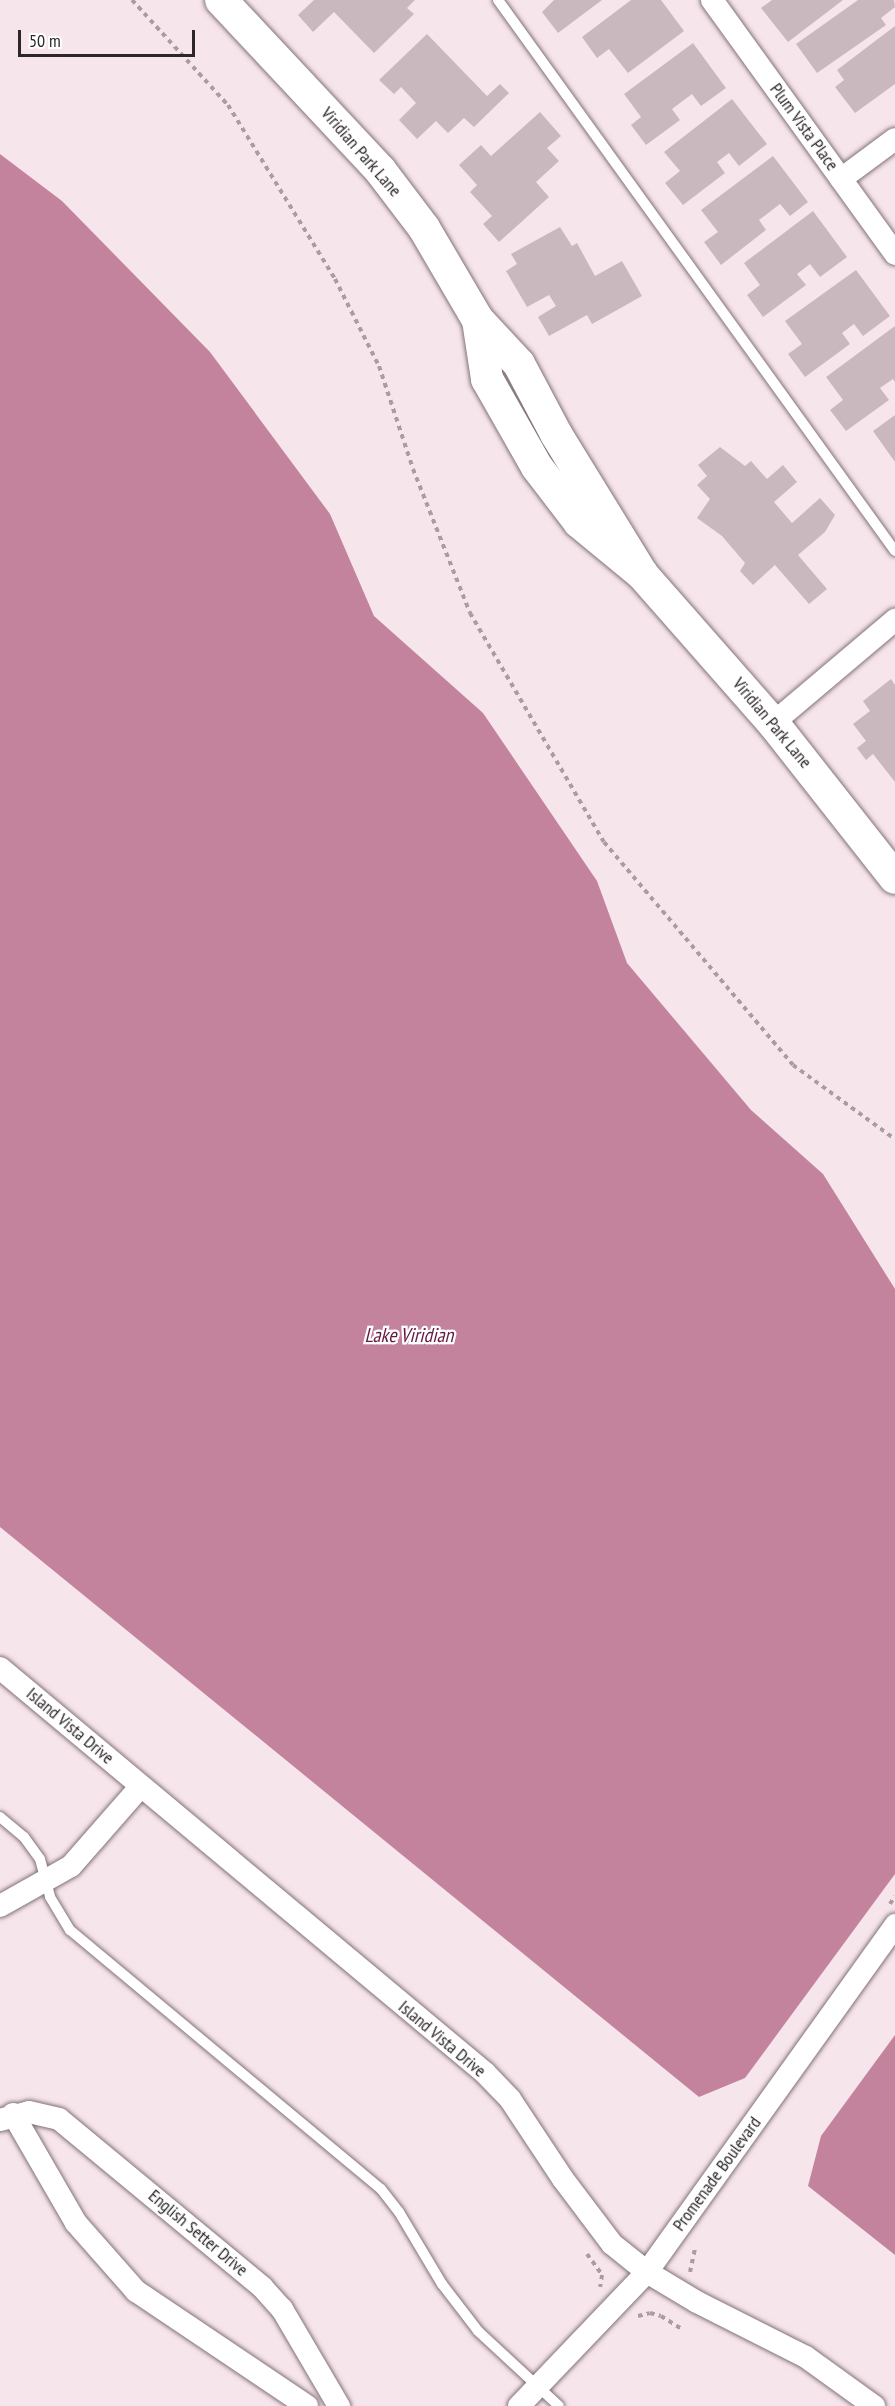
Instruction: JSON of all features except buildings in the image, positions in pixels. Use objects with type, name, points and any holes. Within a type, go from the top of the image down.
[{"type":"street","name":"Viridian Park Lane","points":[[221,0],[380,170],[424,228],[478,320],[487,380],[537,467],[579,522],[642,574],[773,723],[895,878]]},
{"type":"street","name":"Plum Vista Place","points":[[712,0],[895,254]]},
{"type":"street","points":[[841,179],[895,139]]},
{"type":"street","points":[[773,723],[895,620]]},
{"type":"street","name":"Island Vista Drive","points":[[0,1668],[484,2073],[517,2107],[590,2218],[612,2244],[647,2272],[703,2306],[775,2339],[874,2406]]},
{"type":"street","points":[[0,1906],[71,1866],[141,1786]]},
{"type":"street","name":"Promenade Boulevard","points":[[519,2406],[647,2272],[895,1925]]},
{"type":"street","name":"English Setter Drive","points":[[307,2406],[136,2291],[76,2223],[7,2117],[44,2113],[59,2119],[262,2287],[282,2309],[339,2406]]},
{"type":"lane","points":[[498,0],[895,552]]},
{"type":"lane","points":[[0,1817],[33,1849],[55,1908],[70,1930],[386,2194],[458,2307],[536,2388],[559,2406]]},
{"type":"path","points":[[132,0],[228,105],[335,279],[379,366],[413,469],[470,614],[604,842],[794,1065],[895,1139]]},
{"type":"path","points":[[587,2254],[602,2275],[600,2289],[592,2297]]},
{"type":"path","points":[[632,2321],[650,2313],[682,2329]]},
{"type":"water","name":"Lake Viridian","points":[[0,154],[62,201],[210,352],[330,514],[374,616],[483,713],[597,881],[627,963],[751,1110],[823,1174],[895,1289],[895,1874],[745,2078],[699,2097],[0,1527]]},
{"type":"water","points":[[895,2035],[895,2255],[808,2186],[821,2136]]}]
